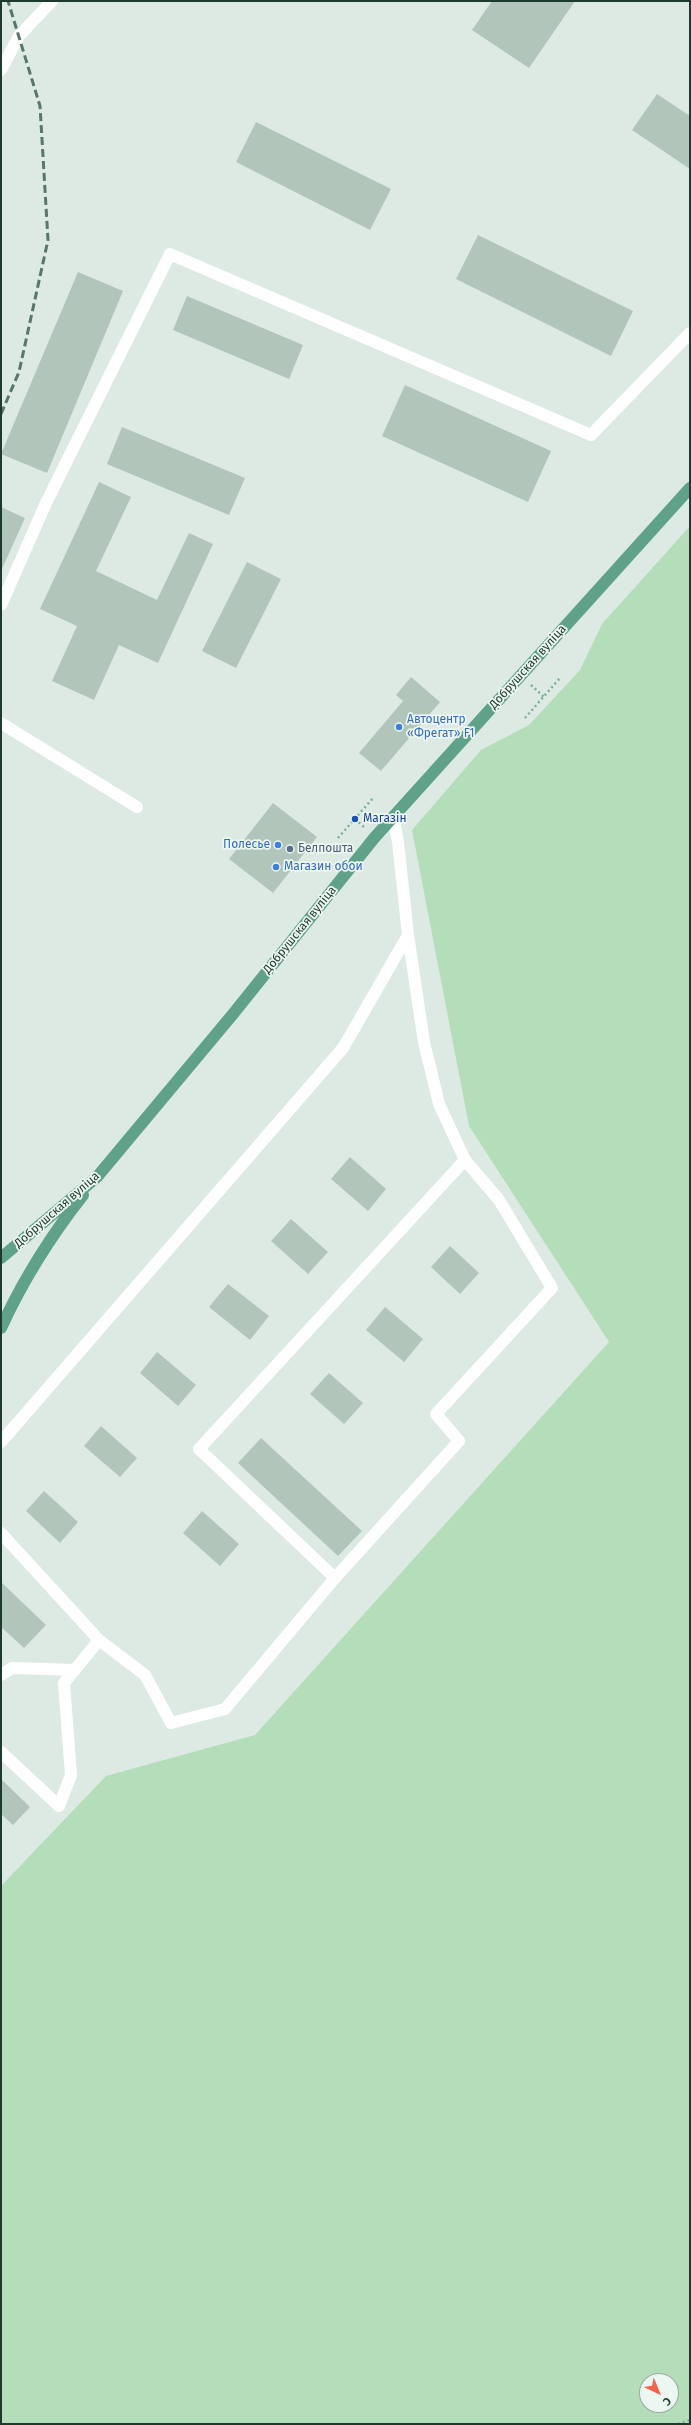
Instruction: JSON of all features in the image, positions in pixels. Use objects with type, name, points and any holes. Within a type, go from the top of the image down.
[{"type":"main road","name":"Добрушская вуліца","points":[[1,1258],[97,1177],[393,817],[690,488]]},
{"type":"main road","points":[[1,1328],[18,1290],[58,1228],[97,1177]]},
{"type":"street","points":[[1,70],[19,36],[52,1]]},
{"type":"street","points":[[1,605],[46,503],[170,254],[591,435],[690,333]]},
{"type":"street","points":[[1,723],[137,807]]},
{"type":"street","points":[[1,1533],[100,1640],[145,1674],[171,1723],[225,1709],[335,1578],[459,1441],[436,1414],[552,1288],[498,1200],[465,1160],[438,1104],[424,1042],[408,935],[398,842],[393,817]]},
{"type":"street","points":[[1,1442],[343,1048],[408,935]]},
{"type":"street","points":[[335,1578],[199,1449],[465,1160]]},
{"type":"street","points":[[1,1752],[59,1806],[70,1775],[64,1684],[100,1640]]},
{"type":"street","points":[[1,1675],[12,1668],[74,1670]]},
{"type":"path","points":[[525,718],[560,678]]},
{"type":"path","points":[[338,838],[374,797]]},
{"type":"path","points":[[678,2424],[690,2420]]},
{"type":"green space","points":[[690,526],[690,2424],[1,2424],[1,1886],[106,1776],[255,1735],[609,1342],[469,1126],[412,830],[481,750],[529,725],[580,670],[602,624]]},
{"type":"building","points":[[492,1],[575,1],[529,68],[472,30]]},
{"type":"building","points":[[657,94],[690,116],[690,169],[632,130]]},
{"type":"building","points":[[256,122],[391,189],[370,230],[236,162]]},
{"type":"building","points":[[478,235],[633,311],[611,356],[456,279]]},
{"type":"building","points":[[78,272],[123,291],[47,473],[1,454]]},
{"type":"building","points":[[187,296],[303,345],[289,379],[173,330]]},
{"type":"building","points":[[405,385],[551,451],[528,502],[382,436]]},
{"type":"building","points":[[122,427],[245,478],[229,515],[107,464]]},
{"type":"building","points":[[99,482],[131,497],[96,571],[157,600],[189,533],[213,544],[158,663],[119,645],[94,700],[52,681],[77,626],[40,609]]},
{"type":"building","points":[[1,507],[25,518],[1,571]]},
{"type":"building","points":[[247,562],[281,579],[236,668],[202,651]]},
{"type":"building","name":"Автоцентр «Фрегат» F1","points":[[411,677],[440,702],[381,771],[359,753],[403,701],[396,695]]},
{"type":"building","points":[[273,803],[317,837],[273,893],[229,859]]},
{"type":"building","points":[[350,1157],[386,1189],[368,1211],[331,1179]]},
{"type":"building","points":[[291,1219],[328,1252],[308,1274],[271,1241]]},
{"type":"building","points":[[450,1246],[479,1273],[460,1294],[431,1267]]},
{"type":"building","points":[[228,1284],[269,1316],[250,1340],[209,1307]]},
{"type":"building","points":[[385,1307],[423,1339],[404,1362],[366,1330]]},
{"type":"building","points":[[157,1352],[196,1385],[178,1406],[140,1373]]},
{"type":"building","points":[[329,1373],[363,1403],[344,1424],[310,1394]]},
{"type":"building","points":[[101,1426],[137,1458],[120,1477],[84,1446]]},
{"type":"building","points":[[261,1438],[362,1531],[338,1556],[238,1463]]},
{"type":"building","points":[[44,1491],[78,1522],[60,1543],[26,1511]]},
{"type":"building","points":[[202,1511],[239,1544],[220,1566],[183,1533]]},
{"type":"building","points":[[1,1582],[46,1625],[24,1648],[1,1627]]},
{"type":"building","points":[[1,1779],[30,1807],[13,1825],[1,1814]]},
{"type":"railway","points":[[1,414],[19,372],[48,240],[40,106],[8,1]]},
{"type":"place","name":"Автоцентр «Фрегат» F1","points":[[399,727]]},
{"type":"place","name":"Магазін","points":[[355,819]]},
{"type":"place","name":"Полесье","points":[[278,845]]},
{"type":"place","name":"Белпошта","points":[[290,849]]},
{"type":"place","name":"Магазин обои","points":[[276,867]]}]
